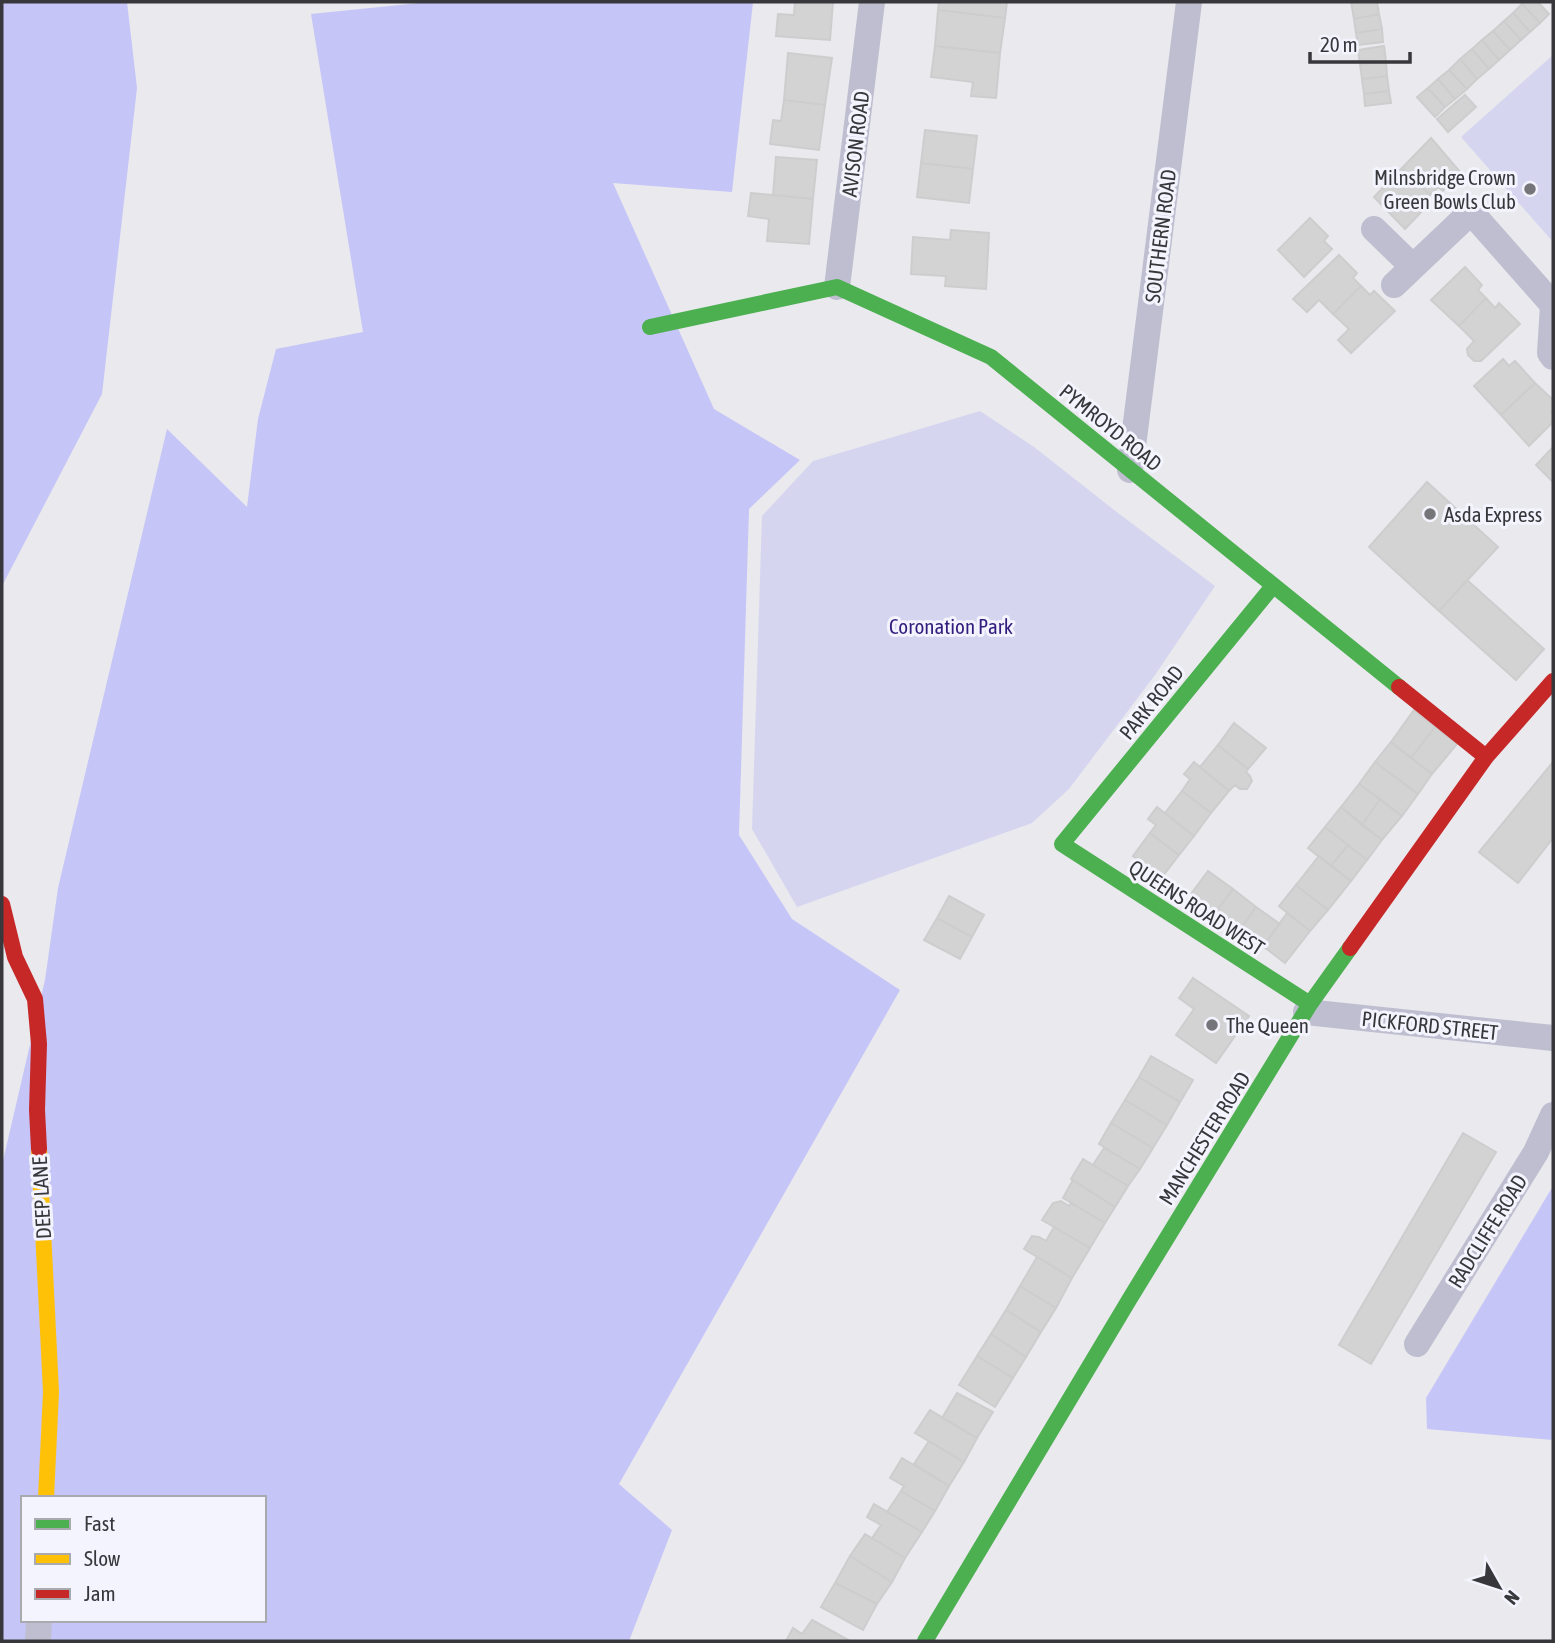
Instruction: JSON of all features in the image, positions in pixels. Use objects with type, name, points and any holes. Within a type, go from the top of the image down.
[{"type":"street","name":"AVISON ROAD","points":[[837,287],[872,2]]},
{"type":"street","name":"SOUTHERN ROAD","points":[[1130,470],[1189,2]]},
{"type":"street","points":[[1374,229],[1404,276],[1471,212],[1553,305],[1550,353],[1553,357]]},
{"type":"street","points":[[650,327],[837,287]]},
{"type":"street","name":"PYMROYD ROAD","points":[[837,287],[991,357],[1486,757]]},
{"type":"street","name":"PARK ROAD","points":[[1062,844],[1273,586]]},
{"type":"street","name":"MANCHESTER ROAD","points":[[925,1641],[1308,1008],[1486,757],[1553,681]]},
{"type":"street","name":"QUEENS ROAD WEST","points":[[1062,844],[1308,1008]]},
{"type":"street","name":"DEEP LANE","points":[[2,904],[15,957],[35,999],[39,1044],[37,1110],[51,1392],[46,1496]]},
{"type":"street","name":"PICKFORD STREET","points":[[1308,1008],[1553,1038]]},
{"type":"street","name":"RADCLIFFE ROAD","points":[[1417,1344],[1536,1152],[1553,1115]]},
{"type":"street","points":[[38,1641],[39,1622]]},
{"type":"green space","name":"Milnsbridge Crown Green Bowls Club","points":[[1553,55],[1553,242],[1461,137]]},
{"type":"green space","name":"Coronation Park","points":[[980,411],[1034,447],[1215,586],[1155,675],[1069,789],[1032,823],[797,907],[752,829],[762,516],[813,461]]},
{"type":"shaded area","points":[[2,2],[127,2],[137,88],[102,394],[2,586]]},
{"type":"shaded area","points":[[429,2],[753,2],[732,192],[613,183],[714,409],[800,460],[749,509],[739,835],[792,919],[900,990],[619,1484],[672,1530],[629,1641],[2,1641],[2,1165],[45,980],[58,888],[167,429],[247,507],[258,419],[276,349],[363,332],[311,14]]},
{"type":"shaded area","points":[[1553,1186],[1553,1440],[1427,1429],[1426,1398]]},
{"type":"building","points":[[795,2],[833,2],[830,40],[776,36],[778,14],[794,15]]},
{"type":"building","points":[[939,2],[1007,2],[1005,18],[938,10]]},
{"type":"building","points":[[1351,2],[1377,2],[1379,14],[1354,19]]},
{"type":"building","points":[[1538,2],[1549,14],[1540,23],[1522,4]]},
{"type":"building","points":[[1522,4],[1540,23],[1530,32],[1513,13]]},
{"type":"building","points":[[938,10],[1005,18],[1000,53],[935,46]]},
{"type":"building","points":[[1513,13],[1530,32],[1521,40],[1504,21]]},
{"type":"building","points":[[1379,14],[1382,29],[1356,33],[1354,19]]},
{"type":"building","points":[[1504,21],[1521,40],[1510,50],[1493,31]]},
{"type":"building","points":[[1382,29],[1383,42],[1358,45],[1356,33]]},
{"type":"building","points":[[1493,31],[1510,50],[1499,60],[1482,40]]},
{"type":"building","points":[[1482,40],[1499,60],[1489,69],[1472,49]]},
{"type":"building","points":[[935,46],[1000,53],[996,98],[971,96],[973,82],[931,77]]},
{"type":"building","points":[[1384,46],[1386,61],[1360,64],[1358,50]]},
{"type":"building","points":[[1472,49],[1489,69],[1477,79],[1460,59]]},
{"type":"building","points":[[788,53],[832,58],[825,105],[784,100]]},
{"type":"building","points":[[1460,59],[1477,79],[1467,89],[1449,70]]},
{"type":"building","points":[[1386,61],[1387,76],[1362,79],[1360,64]]},
{"type":"building","points":[[1449,70],[1467,89],[1455,99],[1438,79]]},
{"type":"building","points":[[1387,76],[1389,91],[1364,94],[1362,79]]},
{"type":"building","points":[[1438,79],[1455,99],[1445,107],[1428,88]]},
{"type":"building","points":[[1428,88],[1445,107],[1435,117],[1417,97]]},
{"type":"building","points":[[1389,91],[1391,103],[1365,106],[1364,94]]},
{"type":"building","points":[[1465,95],[1476,107],[1448,132],[1437,119]]},
{"type":"building","points":[[784,100],[825,105],[819,150],[770,144],[773,120],[781,121]]},
{"type":"building","points":[[925,130],[977,136],[973,169],[921,163]]},
{"type":"building","points":[[1431,138],[1461,173],[1443,191],[1438,187],[1430,195],[1402,168]]},
{"type":"building","points":[[776,157],[817,160],[813,199],[773,195]]},
{"type":"building","points":[[921,163],[973,169],[969,203],[917,197]]},
{"type":"building","points":[[1402,168],[1430,195],[1421,204],[1425,208],[1405,229],[1374,197]]},
{"type":"building","points":[[751,193],[813,199],[809,244],[767,241],[769,219],[748,216]]},
{"type":"building","points":[[1310,218],[1328,236],[1324,241],[1332,249],[1304,277],[1278,250]]},
{"type":"building","points":[[951,230],[989,233],[986,289],[945,286],[946,276],[911,274],[913,237],[950,240]]},
{"type":"building","points":[[1339,255],[1357,273],[1353,278],[1361,286],[1333,314],[1319,300],[1307,312],[1293,299]]},
{"type":"building","points":[[1465,267],[1482,285],[1478,290],[1486,298],[1459,326],[1431,300]]},
{"type":"building","points":[[1361,286],[1370,295],[1374,291],[1395,311],[1351,353],[1338,340],[1349,329],[1333,314]]},
{"type":"building","points":[[1486,298],[1495,308],[1499,303],[1520,324],[1481,361],[1474,361],[1468,355],[1467,349],[1474,341],[1459,326]]},
{"type":"building","points":[[1503,359],[1509,366],[1515,361],[1535,383],[1501,415],[1474,386]]},
{"type":"building","points":[[1535,383],[1553,400],[1553,422],[1529,446],[1501,415]]},
{"type":"building","points":[[1553,447],[1553,482],[1536,465]]},
{"type":"building","name":"Asda Express","points":[[1427,482],[1498,547],[1439,611],[1369,547]]},
{"type":"building","points":[[1467,580],[1544,649],[1516,680],[1439,611]]},
{"type":"building","points":[[1414,710],[1435,727],[1411,758],[1391,742]]},
{"type":"building","points":[[1234,723],[1266,748],[1248,769],[1218,745]]},
{"type":"building","points":[[1435,727],[1457,744],[1432,774],[1411,758]]},
{"type":"building","points":[[1391,742],[1432,774],[1418,794],[1375,762]]},
{"type":"building","points":[[1218,745],[1248,769],[1246,772],[1252,781],[1247,789],[1240,789],[1235,785],[1229,791],[1200,767]]},
{"type":"building","points":[[1194,762],[1229,791],[1211,813],[1182,791],[1190,779],[1184,774]]},
{"type":"building","points":[[1375,762],[1418,794],[1402,816],[1359,784]]},
{"type":"building","points":[[1553,762],[1553,838],[1518,883],[1479,852]]},
{"type":"building","points":[[1359,784],[1380,799],[1362,825],[1341,807]]},
{"type":"building","points":[[1182,791],[1211,813],[1194,836],[1165,813]]},
{"type":"building","points":[[1380,799],[1402,816],[1382,840],[1362,825]]},
{"type":"building","points":[[1157,807],[1194,836],[1179,855],[1150,833],[1156,825],[1148,819]]},
{"type":"building","points":[[1341,807],[1382,840],[1367,860],[1325,827]]},
{"type":"building","points":[[1325,827],[1348,845],[1331,866],[1308,848]]},
{"type":"building","points":[[1150,833],[1179,855],[1162,877],[1133,856]]},
{"type":"building","points":[[1348,845],[1367,860],[1351,881],[1331,866]]},
{"type":"building","points":[[1319,856],[1351,881],[1328,910],[1296,885]]},
{"type":"building","points":[[1208,871],[1233,889],[1215,913],[1191,894]]},
{"type":"building","points":[[1296,885],[1328,910],[1310,931],[1279,906]]},
{"type":"building","points":[[1233,889],[1256,907],[1240,930],[1215,913]]},
{"type":"building","points":[[949,896],[984,915],[972,937],[937,918]]},
{"type":"building","points":[[1256,907],[1280,924],[1263,946],[1240,930]]},
{"type":"building","points":[[1287,913],[1310,931],[1285,963],[1263,946]]},
{"type":"building","points":[[937,918],[972,937],[960,959],[924,940]]},
{"type":"building","name":"The Queen","points":[[1193,978],[1249,1016],[1216,1063],[1176,1035],[1194,1009],[1179,998]]},
{"type":"building","points":[[1151,1056],[1193,1080],[1180,1102],[1139,1077]]},
{"type":"building","points":[[1139,1077],[1180,1102],[1167,1125],[1125,1100]]},
{"type":"building","points":[[1125,1100],[1167,1125],[1153,1148],[1111,1123]]},
{"type":"building","points":[[1111,1123],[1153,1148],[1140,1169],[1099,1144]]},
{"type":"building","points":[[1463,1133],[1496,1152],[1371,1364],[1339,1345]]},
{"type":"building","points":[[1104,1148],[1140,1169],[1128,1186],[1093,1165]]},
{"type":"building","points":[[1083,1159],[1128,1186],[1115,1207],[1071,1179]]},
{"type":"building","points":[[1073,1180],[1115,1207],[1105,1223],[1063,1198]]},
{"type":"building","points":[[1061,1201],[1069,1206],[1071,1203],[1105,1223],[1090,1248],[1042,1220],[1053,1203]]},
{"type":"building","points":[[1054,1227],[1090,1248],[1072,1278],[1024,1249],[1032,1236],[1046,1241]]},
{"type":"building","points":[[1037,1257],[1072,1278],[1056,1308],[1020,1286]]},
{"type":"building","points":[[1020,1286],[1056,1308],[1041,1332],[1006,1310]]},
{"type":"building","points":[[1006,1310],[1041,1332],[1026,1357],[991,1334]]},
{"type":"building","points":[[991,1334],[1026,1357],[1013,1378],[977,1356]]},
{"type":"building","points":[[977,1356],[1013,1378],[995,1407],[959,1385]]},
{"type":"building","points":[[957,1393],[993,1412],[977,1438],[942,1418]]},
{"type":"building","points":[[930,1410],[977,1438],[964,1462],[915,1433]]},
{"type":"building","points":[[929,1441],[964,1462],[949,1486],[914,1464]]},
{"type":"building","points":[[902,1458],[949,1486],[935,1511],[901,1491],[904,1486],[890,1478]]},
{"type":"building","points":[[901,1491],[935,1511],[922,1532],[887,1512]]},
{"type":"building","points":[[874,1504],[922,1532],[905,1558],[872,1538],[881,1525],[867,1517]]},
{"type":"building","points":[[865,1534],[905,1558],[892,1582],[850,1556]]},
{"type":"building","points":[[850,1556],[892,1582],[877,1604],[835,1583]]},
{"type":"building","points":[[835,1583],[877,1604],[863,1630],[821,1607]]},
{"type":"building","points":[[812,1620],[850,1641],[786,1641],[793,1628],[802,1634]]},
{"type":"traffic: fast","points":[[650,327],[837,287],[991,357],[1399,687]]},
{"type":"traffic: fast","points":[[1273,586],[1062,844],[1310,1004]]},
{"type":"traffic: fast","points":[[925,1641],[1310,1004],[1350,948]]},
{"type":"traffic: slow","points":[[39,1149],[51,1392],[46,1496]]},
{"type":"traffic: jam","points":[[1350,948],[1486,757],[1553,681]]},
{"type":"traffic: jam","points":[[1399,687],[1486,757]]},
{"type":"traffic: jam","points":[[2,904],[15,957],[35,999],[39,1044],[39,1149]]},
{"type":"place","name":"Milnsbridge Crown Green Bowls Club","points":[[1530,189]]},
{"type":"place","name":"Asda Express","points":[[1430,514]]},
{"type":"place","name":"The Queen","points":[[1212,1025]]}]
